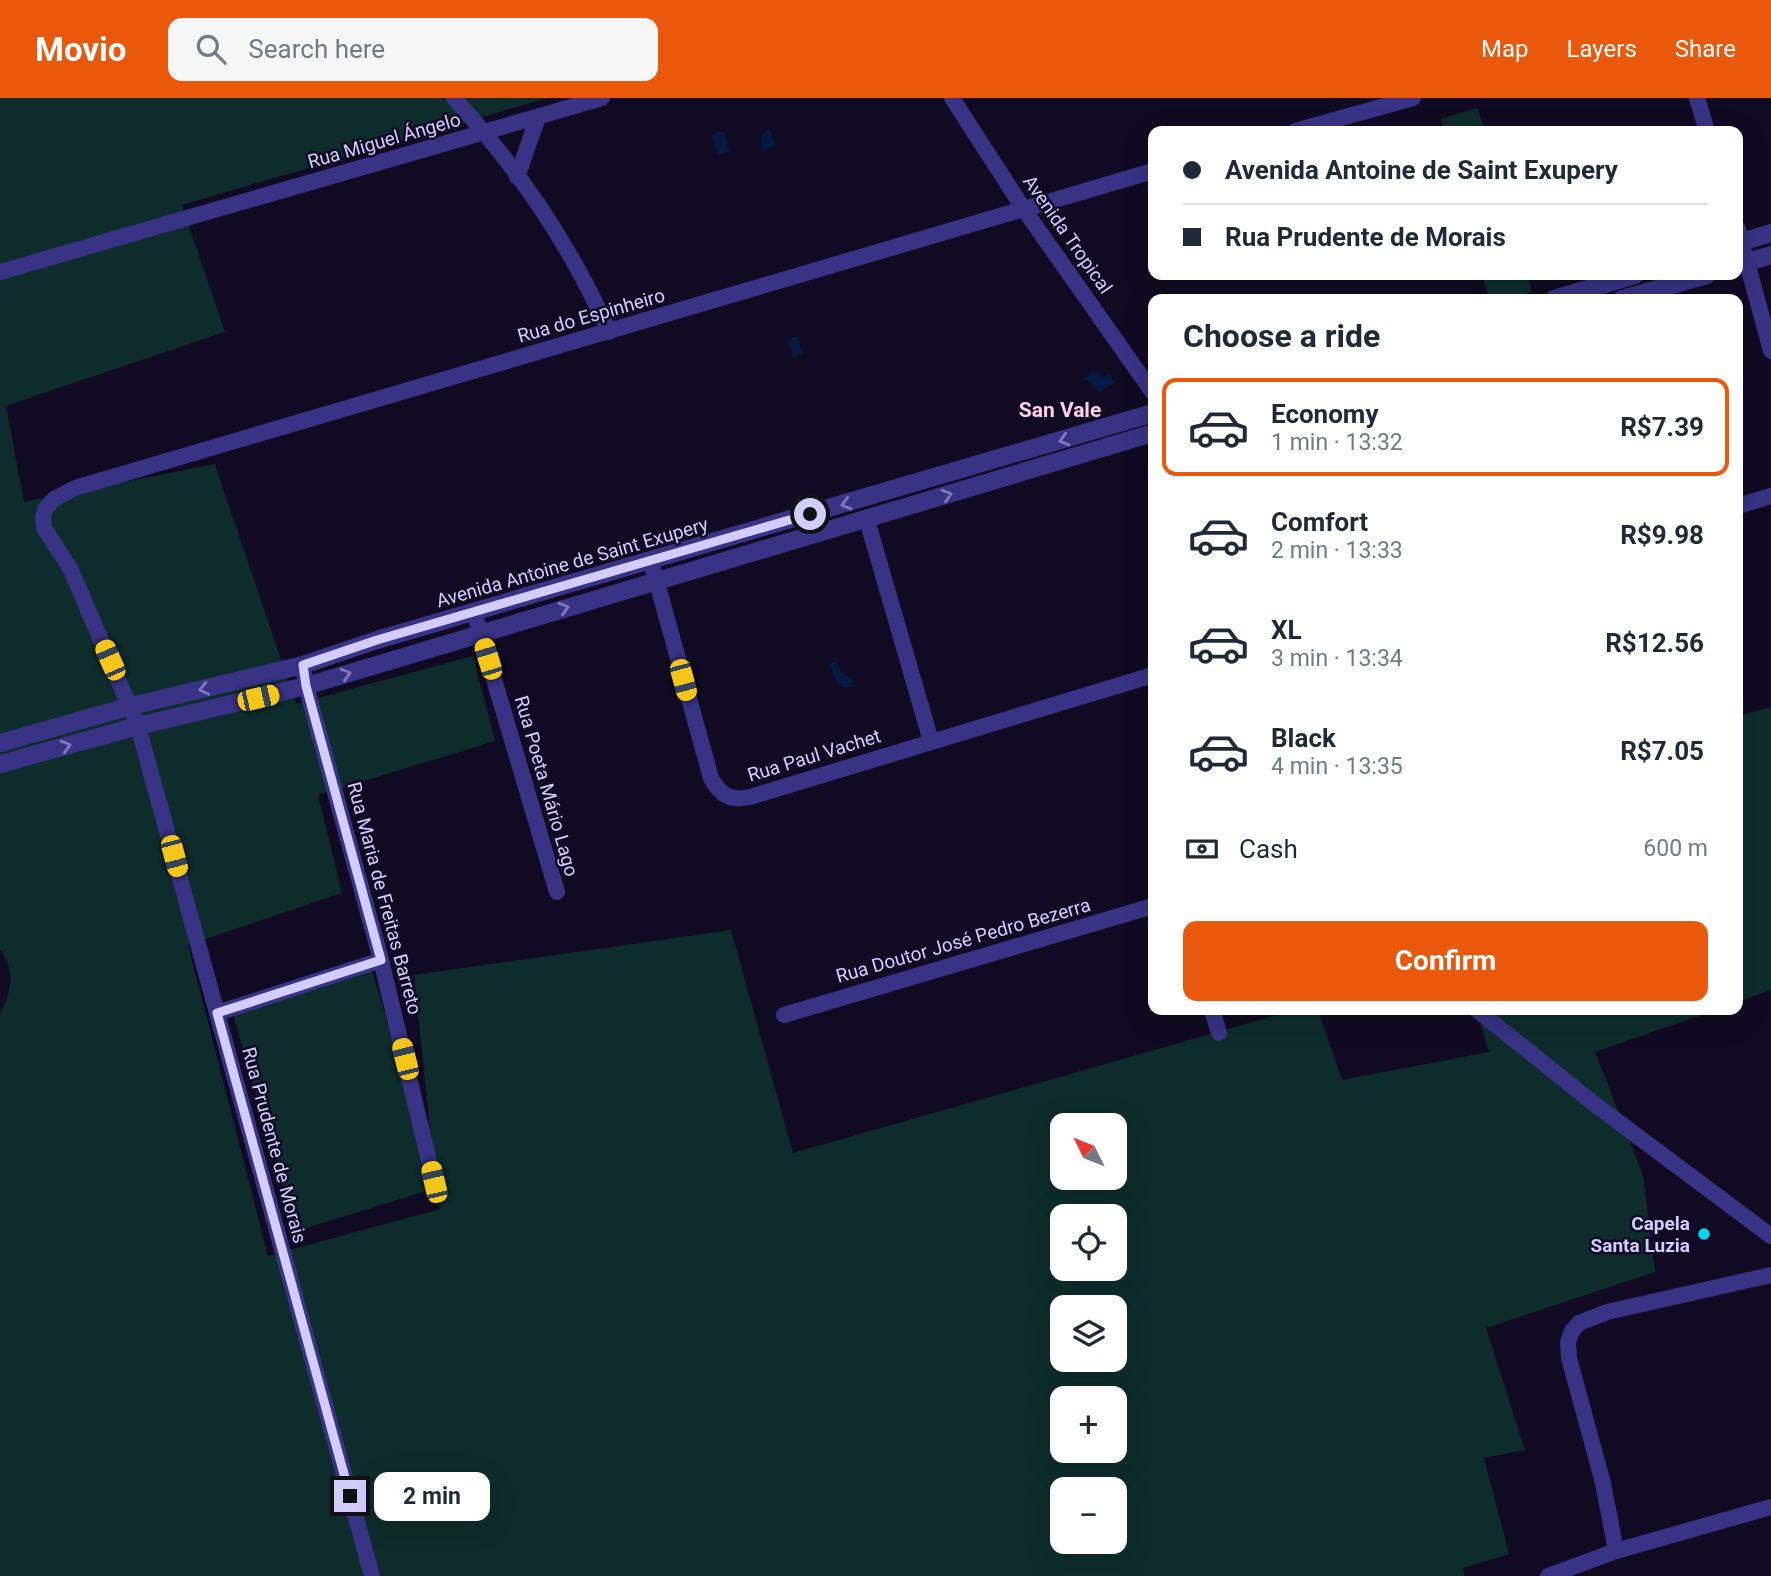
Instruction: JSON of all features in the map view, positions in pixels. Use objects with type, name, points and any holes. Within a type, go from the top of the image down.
[{"type":"street","points":[[454,98],[486,133],[568,251],[591,291],[609,332]]},
{"type":"street","name":"Rua Miguel Ángelo","points":[[0,272],[602,98]]},
{"type":"street","name":"Avenida Tropical","points":[[952,98],[1023,208],[1148,386]]},
{"type":"street","points":[[1313,126],[1413,98]]},
{"type":"street","points":[[1697,98],[1705,126]]},
{"type":"street","points":[[517,177],[538,117]]},
{"type":"street","name":"Rua do Espinheiro","points":[[46,508],[54,499],[75,488],[1148,172]]},
{"type":"street","points":[[1743,237],[1771,233]]},
{"type":"street","points":[[1771,255],[1743,264],[1771,351]]},
{"type":"street","points":[[1571,294],[1618,280]]},
{"type":"street","points":[[1640,294],[1689,280]]},
{"type":"street","name":"Avenida Antoine de Saint Exupery","points":[[0,743],[131,706],[303,665],[377,640],[1148,415]]},
{"type":"street","points":[[0,764],[138,726],[306,686],[1148,435]]},
{"type":"street","points":[[1743,504],[1771,496]]},
{"type":"street","name":"Rua Prudente de Morais","points":[[46,508],[44,528],[70,568],[138,726],[372,1576]]},
{"type":"street","points":[[867,520],[932,741]]},
{"type":"street","name":"Rua Paul Vachet","points":[[651,561],[711,778],[718,790],[727,797],[750,797],[1148,676]]},
{"type":"street","name":"Rua Poeta Mário Lago","points":[[474,612],[557,892]]},
{"type":"street","name":"Rua Maria de Freitas Barreto","points":[[303,665],[306,686],[381,960],[434,1182]]},
{"type":"street","name":"Rua Doutor José Pedro Bezerra","points":[[784,1015],[1148,907]]},
{"type":"street","points":[[217,1013],[381,960]]},
{"type":"street","points":[[1214,1015],[1219,1033]]},
{"type":"street","points":[[1483,1015],[1597,1106],[1771,1237]]},
{"type":"street","points":[[1616,1551],[1603,1483],[1569,1358],[1568,1342],[1572,1331],[1580,1323],[1607,1312],[1771,1275]]},
{"type":"street","points":[[1552,1575],[1616,1551],[1771,1507]]},
{"type":"green space","points":[[0,98],[547,98],[182,205],[225,332],[6,406],[24,502],[215,464],[296,704],[473,656],[495,741],[318,795],[342,893],[188,945],[268,1256],[440,1209],[437,1188],[296,1231],[231,1008],[370,964],[436,1186],[414,975],[731,930],[793,1153],[1277,1015],[1320,1015],[1342,1080],[1489,1052],[1478,1015],[1702,1015],[1595,1052],[1643,1175],[1655,1272],[1486,1328],[1525,1450],[1484,1458],[1509,1554],[1463,1568],[1464,1576],[0,1576],[0,1014],[10,982],[9,966],[0,950]]},
{"type":"green space","points":[[1477,108],[1483,126],[1443,126],[1441,119]]},
{"type":"green space","points":[[1483,280],[1528,280],[1532,292],[1525,294],[1488,294]]},
{"type":"green space","points":[[1771,707],[1771,990],[1743,1000],[1743,715]]},
{"type":"water","points":[[770,129],[775,146],[762,152],[761,138],[765,131]]},
{"type":"water","points":[[724,131],[729,152],[718,155],[712,134]]},
{"type":"water","points":[[798,336],[803,354],[793,357],[788,339]]},
{"type":"water","points":[[1094,369],[1103,377],[1110,374],[1114,382],[1100,393],[1085,379]]},
{"type":"water","points":[[837,661],[841,672],[850,677],[854,686],[845,688],[838,685],[829,664]]},
{"type":"place","name":"Capela Santa Luzia","points":[[1704,1234]]},
{"type":"district","name":"San Vale","points":[[1060,410]]},
{"type":"route","points":[[350,1496],[217,1013],[381,960],[306,686],[303,665],[377,640],[810,514]]}]
